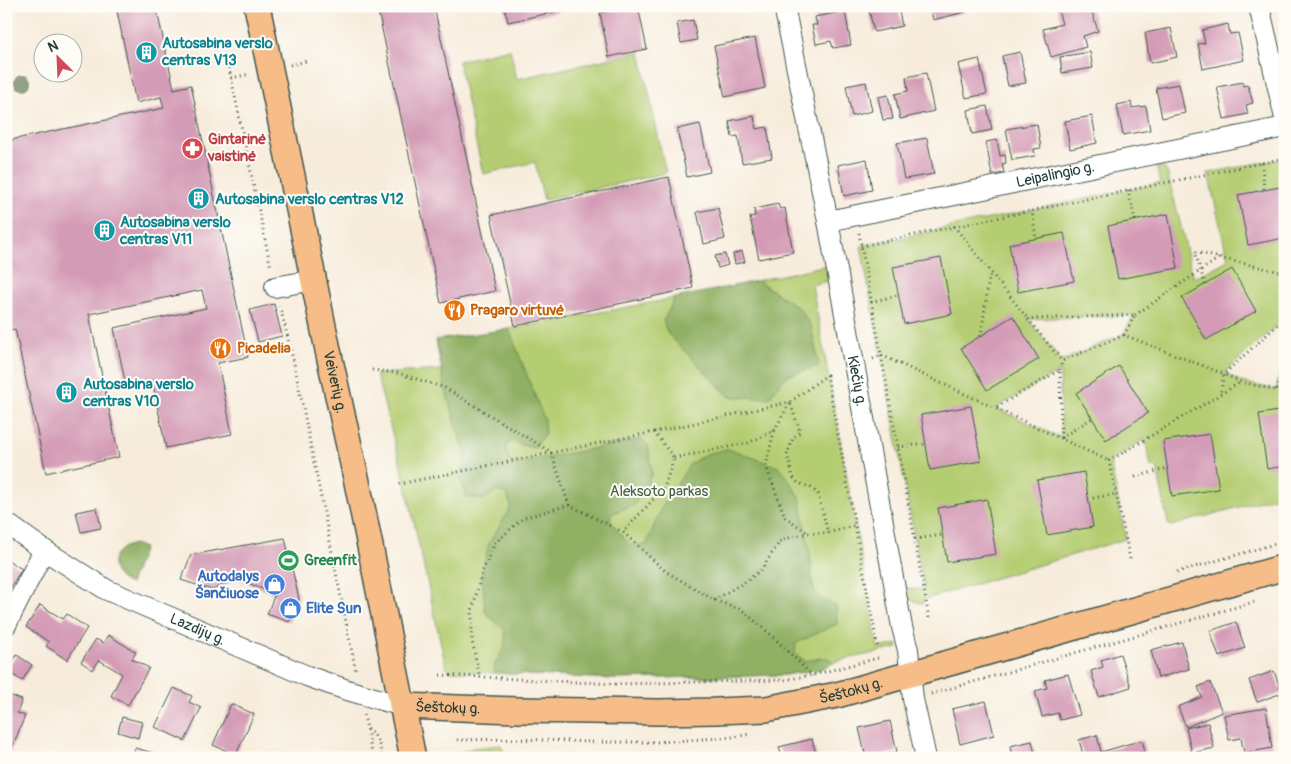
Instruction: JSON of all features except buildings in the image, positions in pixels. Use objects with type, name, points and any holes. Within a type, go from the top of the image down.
[{"type":"main road","name":"Veiverių g.","points":[[257,6],[413,758]]},
{"type":"main road","name":"Šeštokų g.","points":[[402,706],[659,712],[766,709],[837,695],[1285,567]]},
{"type":"street","name":"Kiečių g.","points":[[784,6],[828,222],[908,650],[913,699],[926,758]]},
{"type":"street","points":[[1259,6],[1285,118]]},
{"type":"street","name":"Leipalingio g.","points":[[828,222],[1285,127]]},
{"type":"street","points":[[275,287],[314,280]]},
{"type":"street","name":"Lazdijų g.","points":[[6,523],[106,590],[307,676],[402,706]]},
{"type":"street","points":[[6,625],[44,550]]},
{"type":"path","points":[[227,58],[275,287],[294,363],[373,758]]},
{"type":"path","points":[[861,246],[1285,158]]},
{"type":"path","points":[[1262,163],[1264,190]]},
{"type":"path","points":[[1128,190],[1135,220]]},
{"type":"path","points":[[1032,210],[1036,239]]},
{"type":"path","points":[[856,215],[929,618]]},
{"type":"path","points":[[954,226],[1062,361]]},
{"type":"path","points":[[1205,285],[1195,252],[1285,273]]},
{"type":"path","points":[[1062,361],[1124,334],[1135,315],[1219,258]]},
{"type":"path","points":[[981,336],[990,272]]},
{"type":"path","points":[[871,302],[898,295]]},
{"type":"path","points":[[1028,319],[1135,315]]},
{"type":"path","points":[[1220,395],[1224,374],[1285,318]]},
{"type":"path","points":[[1124,334],[1241,382],[1285,392]]},
{"type":"path","points":[[1276,390],[1285,348]]},
{"type":"path","points":[[881,355],[1110,460]]},
{"type":"path","points":[[1061,438],[1060,370],[1062,361]]},
{"type":"path","points":[[372,370],[398,372],[446,388],[551,452],[569,505]]},
{"type":"path","points":[[995,408],[1060,370]]},
{"type":"path","points":[[398,484],[654,432],[790,402],[828,375],[878,648]]},
{"type":"path","points":[[1110,460],[1241,382]]},
{"type":"path","points":[[790,402],[774,431],[766,466],[785,517],[808,533]]},
{"type":"path","points":[[790,402],[800,432],[793,438],[787,455],[792,477],[798,483],[810,487],[818,494],[828,533]]},
{"type":"path","points":[[1061,438],[1092,418]]},
{"type":"path","points":[[674,458],[748,444],[774,431]]},
{"type":"path","points":[[654,432],[674,458]]},
{"type":"path","points":[[898,447],[926,444]]},
{"type":"path","points":[[623,532],[664,488],[674,458]]},
{"type":"path","points":[[1110,460],[1130,559]]},
{"type":"path","points":[[1136,477],[1168,468]]},
{"type":"path","points":[[1088,499],[1116,494]]},
{"type":"path","points":[[480,678],[472,641],[472,611],[482,572],[495,543],[523,518],[569,505],[623,532],[665,571],[714,600],[742,610],[812,675],[837,695]]},
{"type":"path","points":[[714,600],[761,570],[781,540],[808,533],[828,533],[856,525]]},
{"type":"path","points":[[915,539],[942,535]]},
{"type":"path","points":[[1170,574],[1285,541]]},
{"type":"path","points":[[440,675],[615,684],[784,680],[812,675],[908,650]]},
{"type":"path","points":[[366,729],[373,733],[379,743],[382,758]]},
{"type":"green space","points":[[510,49],[517,79],[640,52],[666,173],[544,200],[535,162],[483,174],[458,61]]},
{"type":"green space","points":[[1285,158],[1285,318],[1224,373],[1241,382],[1276,390],[1285,348],[1285,494],[1171,526],[1168,524],[1157,467],[1151,467],[1145,439],[1110,461],[1126,539],[923,600],[923,604],[909,599],[904,589],[924,589],[861,246],[1160,183],[1156,165],[1164,168],[1167,172],[1194,278],[1228,260],[1208,173]],"holes":[[[1134,315],[1124,334],[1062,361],[1028,319]],[[1060,371],[1061,438],[996,408]]]},
{"type":"green space","name":"Aleksoto parkas","points":[[827,265],[831,280],[812,285],[878,648],[897,644],[898,648],[837,661],[820,669],[785,675],[615,679],[450,671],[446,667],[404,477],[376,374],[442,370],[436,340],[509,329],[698,294]]},
{"type":"green space","points":[[758,281],[799,308],[811,326],[819,366],[786,376],[769,398],[730,397],[668,334],[663,321],[675,298]]},
{"type":"green space","points":[[509,329],[544,419],[545,433],[535,448],[521,445],[514,441],[506,445],[507,456],[514,464],[642,439],[648,445],[652,473],[645,490],[634,505],[611,514],[610,522],[630,545],[646,545],[661,509],[690,464],[706,454],[728,449],[781,468],[800,497],[810,553],[813,587],[818,597],[836,606],[837,624],[796,643],[795,653],[805,661],[829,658],[833,663],[820,669],[785,675],[615,679],[495,673],[494,666],[505,646],[505,631],[485,612],[482,572],[489,543],[511,507],[507,494],[497,491],[482,500],[467,497],[460,479],[466,457],[445,388],[436,340]]},
{"type":"green space","points":[[134,544],[144,548],[130,584],[116,574],[113,562],[119,551]]},
{"type":"green space","points":[[501,745],[506,758],[444,758],[473,748]]},
{"type":"place","name":"Autosabina verslo centras V13","points":[[146,52]]},
{"type":"place","name":"Gintarinė vaistinė","points":[[192,148]]},
{"type":"place","name":"Autosabina verslo centras V12","points":[[199,199]]},
{"type":"place","name":"Autosabina verslo centras V11","points":[[104,231]]},
{"type":"place","name":"Pragaro virtuvė","points":[[454,310]]},
{"type":"place","name":"Picadelia","points":[[221,348]]},
{"type":"place","name":"Autosabina verslo centras V10","points":[[67,393]]},
{"type":"place","name":"Greenfit","points":[[288,560]]},
{"type":"place","name":"Autodalys Šančiuose","points":[[275,585]]},
{"type":"place","name":"Elite Sun","points":[[290,608]]}]
